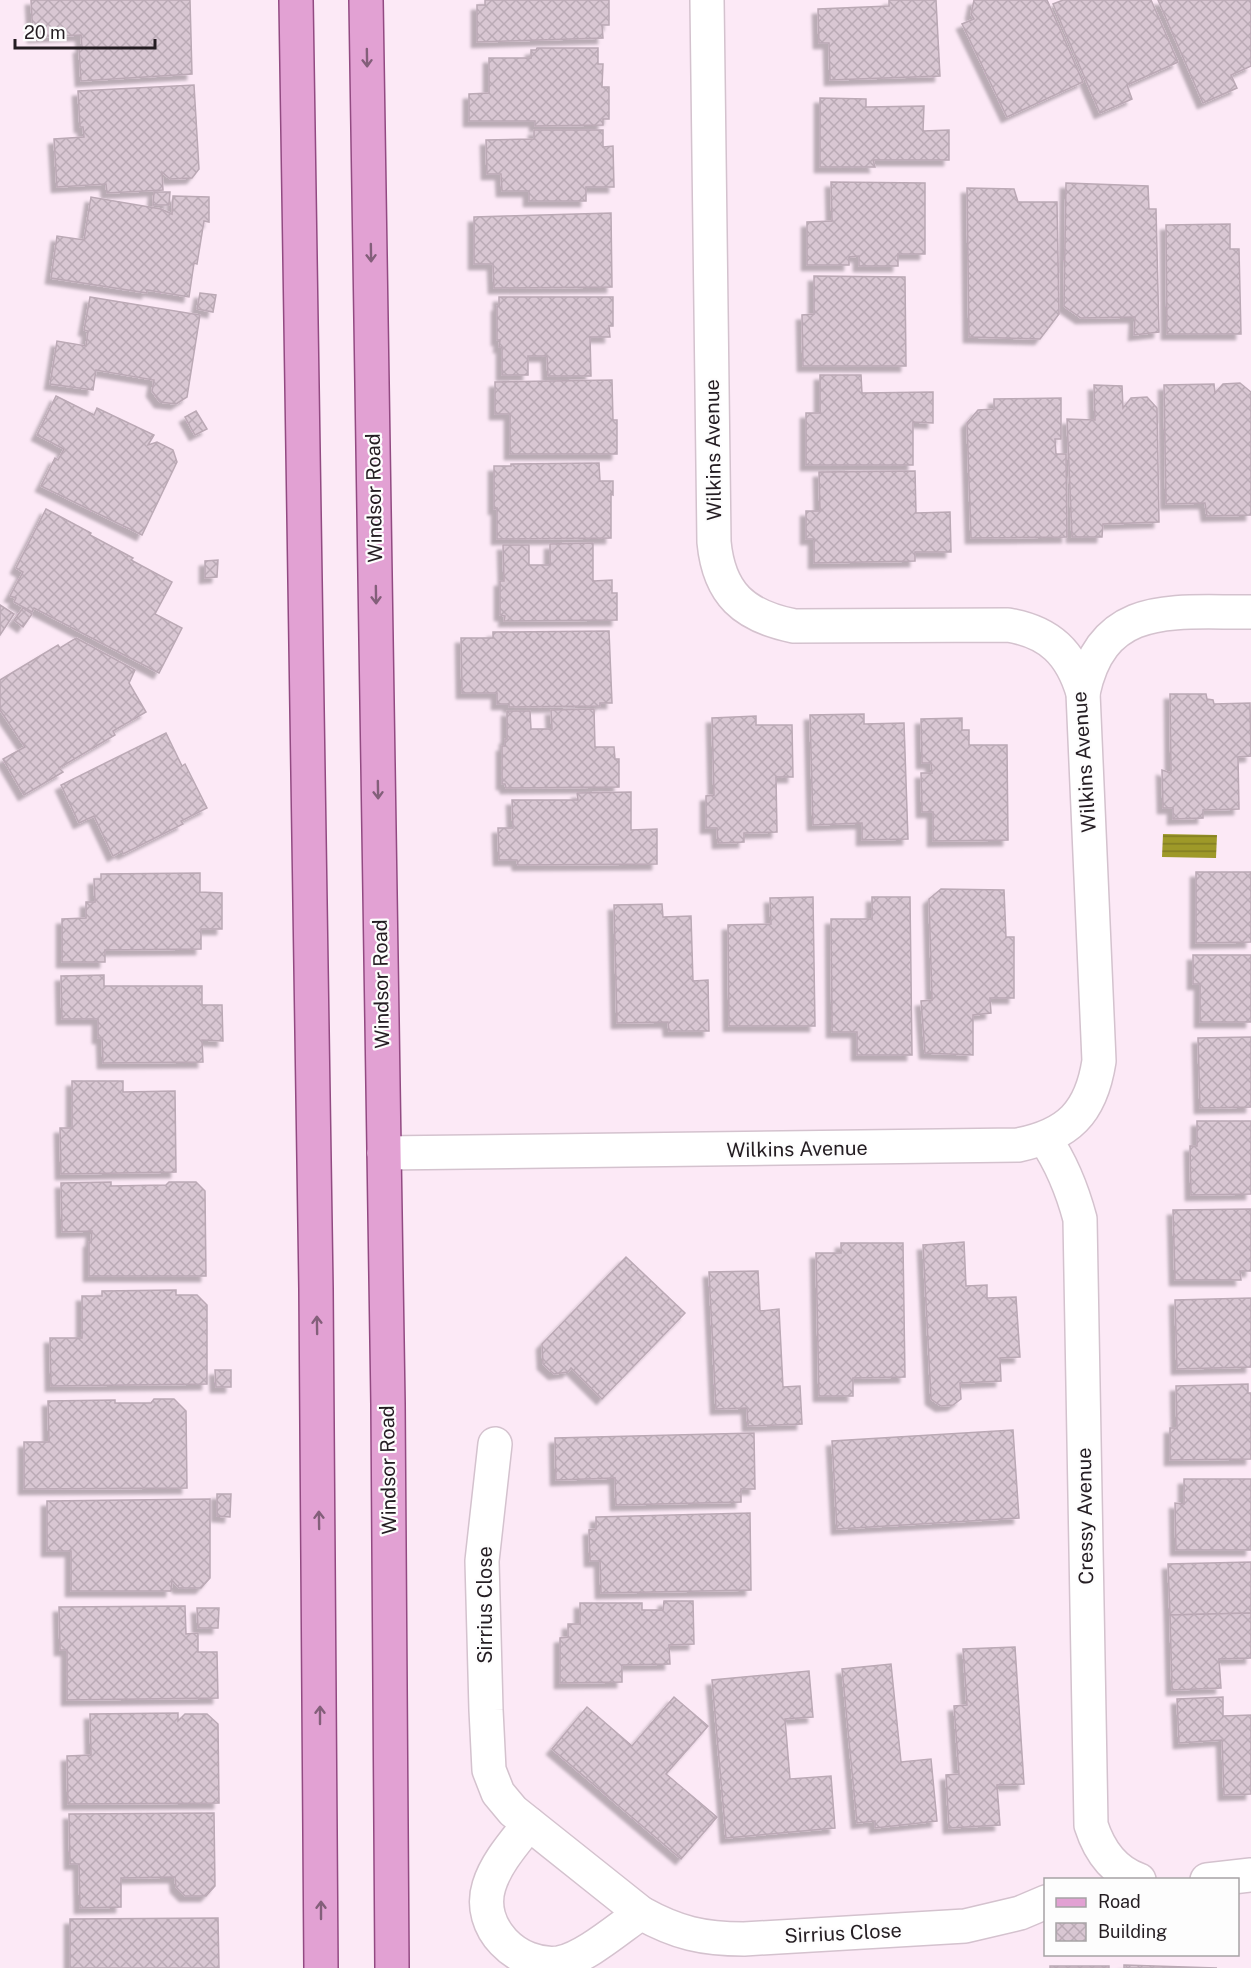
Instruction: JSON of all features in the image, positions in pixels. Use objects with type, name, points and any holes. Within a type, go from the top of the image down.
[{"type":"main road","points":[[296,0],[316,1253],[321,1968]]},
{"type":"main road","name":"Windsor Road","points":[[366,0],[384,1153],[392,1968]]},
{"type":"street","name":"Wilkins Avenue","points":[[384,1153],[1018,1145],[1045,1139],[1063,1129],[1080,1112],[1090,1097],[1096,1080],[1099,1061],[1083,693],[1077,673],[1066,655],[1038,633],[1008,625],[794,626],[774,622],[754,614],[739,602],[725,584],[716,564],[707,0]]},
{"type":"street","points":[[1083,693],[1087,672],[1098,651],[1113,635],[1131,622],[1154,615],[1251,612]]},
{"type":"street","name":"Cressy Avenue","points":[[1045,1139],[1058,1158],[1073,1191],[1080,1219],[1091,1825],[1096,1842],[1114,1875]]},
{"type":"street","name":"Sirrius Close","points":[[495,1444],[482,1562],[489,1770],[498,1793],[513,1811],[641,1913],[662,1925],[683,1933],[714,1939],[965,1926],[1020,1913],[1044,1903]]},
{"type":"street","points":[[529,1824],[496,1868],[488,1888],[487,1909],[493,1929],[506,1946],[522,1958],[539,1963],[558,1963],[576,1958],[641,1913]]},
{"type":"street","points":[[1225,1878],[1251,1875]]},
{"type":"shaded area","points":[[1163,834],[1217,835],[1216,858],[1162,857]]},
{"type":"building","points":[[31,0],[190,0],[192,74],[81,81],[79,48],[82,48],[81,35],[33,37]]},
{"type":"building","points":[[485,0],[609,0],[609,25],[602,25],[603,38],[477,42],[477,5],[485,5]]},
{"type":"building","points":[[889,0],[936,0],[940,76],[830,80],[829,43],[819,43],[818,9],[889,6]]},
{"type":"building","points":[[974,0],[1047,0],[1083,82],[1007,117],[962,24],[974,19],[971,14]]},
{"type":"building","points":[[1063,0],[1151,0],[1178,62],[1127,85],[1132,99],[1100,113],[1053,4]]},
{"type":"building","points":[[1158,0],[1251,0],[1251,66],[1231,75],[1237,88],[1203,103]]},
{"type":"building","points":[[537,48],[598,48],[598,64],[603,64],[602,87],[609,87],[609,119],[603,119],[603,125],[535,126],[535,121],[469,121],[469,94],[489,93],[489,58],[531,58],[531,50]]},
{"type":"building","points":[[194,85],[199,169],[192,178],[170,179],[162,172],[163,190],[107,193],[106,184],[57,187],[54,139],[84,137],[83,127],[80,127],[78,91]]},
{"type":"building","points":[[820,98],[866,99],[866,107],[924,106],[923,131],[949,130],[949,160],[873,160],[875,167],[820,167]]},
{"type":"building","points":[[534,130],[603,130],[603,147],[613,146],[614,187],[586,187],[586,201],[529,201],[529,191],[502,191],[501,174],[487,174],[486,140],[534,139]]},
{"type":"building","points":[[831,182],[925,183],[925,254],[898,254],[898,266],[859,266],[859,256],[849,257],[849,265],[807,265],[807,222],[832,221]]},
{"type":"building","points":[[1066,183],[1148,186],[1149,209],[1156,209],[1159,332],[1134,335],[1135,317],[1081,318],[1064,306]]},
{"type":"building","points":[[967,188],[1014,189],[1018,202],[1057,202],[1059,314],[1040,339],[969,337]]},
{"type":"building","points":[[154,192],[170,192],[169,205],[153,205]]},
{"type":"building","points":[[173,196],[209,197],[209,222],[204,221],[189,297],[51,278],[57,236],[84,240],[91,197],[161,209],[172,214]]},
{"type":"building","points":[[611,213],[612,287],[494,288],[493,264],[474,264],[474,217]]},
{"type":"building","points":[[1230,224],[1230,249],[1239,249],[1241,334],[1167,334],[1166,225]]},
{"type":"building","points":[[814,276],[905,277],[906,366],[803,366],[802,315],[814,314]]},
{"type":"building","points":[[200,293],[216,295],[213,312],[197,309]]},
{"type":"building","points":[[90,297],[200,315],[187,397],[176,404],[160,402],[152,391],[154,380],[96,370],[93,390],[50,384],[57,341],[86,346],[88,331],[84,330]]},
{"type":"building","points":[[499,297],[613,297],[613,326],[609,326],[610,337],[590,337],[591,376],[548,376],[547,356],[528,356],[528,375],[502,375],[502,347],[499,347],[500,340],[497,340]]},
{"type":"building","points":[[820,375],[861,375],[862,393],[933,392],[933,423],[913,422],[913,465],[806,465],[806,413],[820,413]]},
{"type":"building","points":[[612,380],[613,420],[617,420],[617,454],[510,454],[510,414],[495,414],[495,382]]},
{"type":"building","points":[[1240,383],[1251,392],[1251,515],[1207,516],[1205,503],[1166,504],[1164,385],[1214,384],[1215,393],[1223,384]]},
{"type":"building","points":[[1094,385],[1122,386],[1123,408],[1131,398],[1147,397],[1157,408],[1159,522],[1103,524],[1102,537],[1072,537],[1067,419],[1095,420]]},
{"type":"building","points":[[56,396],[94,415],[97,408],[154,435],[148,445],[157,442],[173,450],[177,462],[142,535],[41,486],[55,458],[58,460],[64,449],[37,435]]},
{"type":"building","points":[[1061,398],[1061,439],[1055,439],[1056,454],[1066,454],[1067,537],[971,538],[967,423],[978,410],[994,409],[994,399]]},
{"type":"building","points":[[196,411],[207,429],[195,435],[185,417]]},
{"type":"building","points":[[599,463],[600,481],[613,481],[611,538],[497,539],[494,466]]},
{"type":"building","points":[[915,471],[916,513],[950,512],[951,552],[915,552],[915,561],[814,563],[814,539],[806,539],[806,511],[820,511],[819,472]]},
{"type":"building","points":[[46,509],[172,582],[155,614],[182,628],[159,673],[34,608],[32,612],[14,602],[16,598],[10,596],[23,572],[16,568]]},
{"type":"building","points":[[593,543],[593,581],[612,580],[612,593],[617,593],[617,620],[504,621],[505,616],[500,615],[500,581],[504,581],[503,545],[529,545],[529,565],[550,565],[550,544]]},
{"type":"building","points":[[218,560],[217,577],[205,578],[205,561]]},
{"type":"building","points":[[0,605],[14,614],[0,635]]},
{"type":"building","points":[[23,608],[32,614],[23,627],[14,620]]},
{"type":"building","points":[[609,631],[612,703],[600,703],[600,706],[509,707],[509,704],[497,704],[497,693],[462,693],[461,638],[493,638],[493,632]]},
{"type":"building","points":[[76,638],[135,670],[129,683],[146,712],[113,731],[115,735],[59,768],[63,772],[24,795],[3,759],[25,747],[0,710],[0,680],[58,645],[60,648]]},
{"type":"building","points":[[1170,694],[1206,694],[1207,699],[1213,700],[1214,704],[1250,703],[1251,756],[1238,757],[1239,809],[1203,810],[1203,818],[1173,819],[1173,808],[1163,808],[1162,770],[1171,773]]},
{"type":"building","points":[[594,709],[595,747],[614,747],[615,759],[619,759],[619,787],[506,788],[505,784],[502,784],[502,746],[505,746],[505,739],[507,739],[507,711],[530,711],[531,729],[552,729],[551,710]]},
{"type":"building","points":[[864,714],[864,724],[904,723],[908,839],[862,840],[862,823],[813,825],[810,715]]},
{"type":"building","points":[[756,716],[756,725],[792,725],[793,777],[776,777],[777,832],[744,833],[744,842],[718,843],[717,828],[706,828],[706,796],[714,795],[712,718]]},
{"type":"building","points":[[962,718],[962,730],[969,730],[969,745],[1007,745],[1008,840],[933,841],[933,812],[922,812],[921,773],[932,773],[931,763],[922,763],[921,719]]},
{"type":"building","points":[[166,733],[182,766],[185,764],[207,808],[181,821],[183,824],[123,854],[122,851],[113,856],[94,816],[79,823],[61,785]]},
{"type":"building","points":[[631,792],[631,830],[657,829],[657,864],[518,865],[517,860],[499,860],[498,828],[513,828],[512,800],[578,800],[577,793]]},
{"type":"building","points":[[1196,872],[1251,872],[1251,942],[1196,943]]},
{"type":"building","points":[[200,873],[200,892],[222,893],[222,929],[201,929],[201,949],[105,950],[105,962],[62,962],[62,919],[86,918],[86,902],[95,902],[94,879],[101,879],[101,874]]},
{"type":"building","points":[[941,889],[1004,890],[1006,937],[1014,937],[1014,998],[990,998],[991,1013],[973,1015],[973,1055],[925,1053],[921,1001],[932,1000],[929,899]]},
{"type":"building","points":[[813,897],[815,1026],[729,1026],[728,925],[771,924],[770,898]]},
{"type":"building","points":[[872,897],[910,897],[912,1055],[857,1055],[857,1032],[832,1032],[831,919],[872,919]]},
{"type":"building","points":[[662,904],[663,917],[691,916],[693,981],[708,980],[709,1031],[669,1031],[668,1022],[617,1023],[614,905]]},
{"type":"building","points":[[1193,955],[1251,955],[1251,1022],[1200,1022],[1200,984],[1193,984]]},
{"type":"building","points":[[104,975],[104,986],[202,986],[202,1005],[222,1005],[223,1041],[202,1040],[203,1062],[103,1063],[102,1038],[98,1038],[98,1019],[62,1019],[61,976]]},
{"type":"building","points":[[1251,1037],[1251,1107],[1200,1108],[1198,1038]]},
{"type":"building","points":[[72,1081],[123,1081],[123,1092],[175,1091],[176,1172],[61,1174],[60,1128],[72,1128]]},
{"type":"building","points":[[1197,1121],[1251,1121],[1251,1194],[1191,1195],[1190,1146],[1197,1146]]},
{"type":"building","points":[[111,1182],[111,1186],[196,1182],[205,1191],[206,1276],[89,1276],[89,1242],[91,1242],[92,1231],[62,1232],[61,1183]]},
{"type":"building","points":[[1251,1209],[1251,1271],[1240,1271],[1241,1280],[1175,1280],[1173,1210]]},
{"type":"building","points":[[964,1242],[966,1286],[987,1285],[987,1298],[1016,1297],[1020,1357],[1000,1358],[1001,1381],[960,1383],[961,1399],[953,1405],[941,1406],[931,1399],[923,1245]]},
{"type":"building","points":[[841,1243],[903,1243],[905,1377],[853,1378],[853,1396],[819,1396],[816,1253],[841,1253]]},
{"type":"building","points":[[626,1257],[685,1313],[602,1399],[571,1368],[568,1372],[554,1374],[543,1364],[542,1344]]},
{"type":"building","points":[[758,1271],[760,1311],[779,1309],[783,1387],[800,1386],[802,1424],[748,1426],[747,1408],[716,1409],[709,1272]]},
{"type":"building","points":[[176,1290],[176,1295],[197,1295],[207,1305],[207,1384],[51,1386],[50,1338],[82,1338],[82,1296],[102,1296],[102,1291]]},
{"type":"building","points":[[1251,1298],[1251,1367],[1177,1369],[1175,1300]]},
{"type":"building","points":[[215,1370],[231,1370],[231,1387],[216,1387]]},
{"type":"building","points":[[1248,1384],[1248,1393],[1251,1393],[1251,1459],[1170,1460],[1170,1428],[1177,1428],[1176,1386]]},
{"type":"building","points":[[154,1399],[174,1399],[186,1411],[187,1488],[24,1489],[24,1442],[49,1442],[48,1401],[115,1400],[115,1403],[151,1403]]},
{"type":"building","points":[[1013,1430],[1019,1518],[837,1529],[832,1441]]},
{"type":"building","points":[[754,1433],[755,1489],[741,1489],[741,1502],[616,1505],[615,1478],[556,1480],[555,1438]]},
{"type":"building","points":[[1184,1479],[1251,1479],[1251,1550],[1176,1550],[1175,1503],[1184,1504]]},
{"type":"building","points":[[217,1494],[231,1494],[230,1517],[217,1516]]},
{"type":"building","points":[[210,1499],[210,1578],[201,1588],[179,1588],[172,1580],[171,1591],[71,1591],[71,1551],[47,1551],[47,1501]]},
{"type":"building","points":[[750,1513],[751,1590],[601,1593],[600,1561],[590,1561],[589,1530],[596,1529],[596,1517]]},
{"type":"building","points":[[1251,1562],[1251,1613],[1170,1615],[1168,1564]]},
{"type":"building","points":[[664,1601],[693,1601],[694,1644],[669,1645],[670,1664],[622,1665],[622,1682],[560,1683],[560,1638],[568,1637],[568,1624],[580,1624],[580,1603],[642,1603],[642,1610],[663,1610]]},
{"type":"building","points":[[185,1606],[186,1634],[198,1633],[198,1652],[217,1652],[218,1698],[67,1700],[67,1650],[60,1650],[59,1607]]},
{"type":"building","points":[[197,1608],[219,1608],[218,1628],[198,1628]]},
{"type":"building","points":[[1251,1613],[1251,1658],[1219,1659],[1221,1688],[1172,1690],[1170,1615]]},
{"type":"building","points":[[1015,1647],[1024,1784],[997,1785],[1000,1825],[949,1828],[946,1775],[959,1774],[954,1706],[967,1705],[963,1649]]},
{"type":"building","points":[[891,1664],[901,1762],[931,1759],[937,1821],[875,1828],[875,1821],[857,1823],[842,1669]]},
{"type":"building","points":[[809,1671],[813,1717],[785,1719],[790,1779],[831,1776],[835,1828],[726,1838],[712,1680]]},
{"type":"building","points":[[674,1697],[708,1726],[666,1774],[717,1817],[681,1859],[552,1749],[587,1707],[632,1746]]},
{"type":"building","points":[[1223,1697],[1223,1716],[1251,1715],[1251,1794],[1224,1795],[1222,1740],[1179,1743],[1177,1699]]},
{"type":"building","points":[[178,1713],[178,1721],[185,1714],[207,1714],[218,1724],[219,1803],[68,1804],[67,1756],[91,1755],[90,1714]]},
{"type":"building","points":[[214,1813],[215,1886],[206,1896],[185,1896],[176,1887],[175,1877],[121,1878],[121,1907],[80,1908],[79,1864],[70,1864],[69,1814]]},
{"type":"building","points":[[218,1918],[219,1968],[70,1968],[70,1919]]},
{"type":"building","points":[[1124,1965],[1217,1968],[1124,1968]]},
{"type":"building","points":[[1050,1966],[1109,1966],[1109,1968],[1050,1968]]}]
